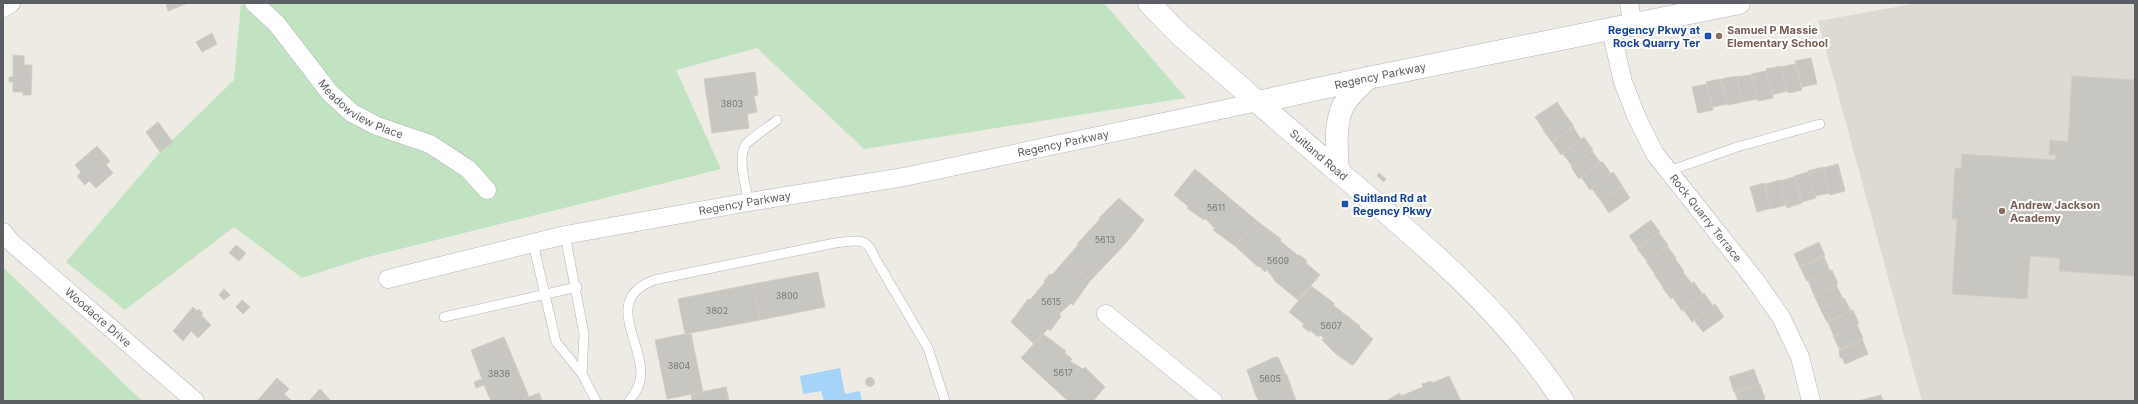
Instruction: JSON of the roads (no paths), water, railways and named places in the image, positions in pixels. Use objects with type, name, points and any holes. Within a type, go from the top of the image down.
[{"type":"main road","name":"Suitland Road","points":[[1149,3],[1180,35],[1410,233],[1471,290],[1522,348],[1563,401]]},
{"type":"main road","name":"Regency Parkway","points":[[1258,102],[1368,78],[1739,3]]},
{"type":"main road","points":[[1338,171],[1338,123],[1343,106],[1368,78]]},
{"type":"street","points":[[3,8],[11,3]]},
{"type":"street","name":"Meadowview Place","points":[[254,3],[276,23],[330,93],[352,113],[377,126],[430,144],[468,168],[487,190]]},
{"type":"street","points":[[1629,3],[1633,24]]},
{"type":"street","name":"Rock Quarry Terrace","points":[[1611,30],[1623,82],[1637,118],[1655,154],[1755,280],[1781,317],[1800,357],[1811,401]]},
{"type":"street","name":"Regency Parkway","points":[[388,279],[565,235],[748,202],[904,177],[1258,102]]},
{"type":"street","name":"Woodacre Drive","points":[[3,232],[11,242],[195,401]]},
{"type":"street","points":[[1106,314],[1213,401]]},
{"type":"lane","points":[[748,202],[743,173],[742,156],[746,144],[777,120]]},
{"type":"lane","points":[[1669,171],[1737,147],[1820,124]]},
{"type":"lane","points":[[565,235],[577,287],[584,334],[582,374]]},
{"type":"lane","points":[[629,401],[636,393],[641,374],[627,311],[631,297],[642,284],[654,280],[835,243],[857,241],[866,242],[871,247],[928,348],[946,401]]},
{"type":"lane","points":[[533,243],[556,342],[582,374],[596,401]]},
{"type":"lane","points":[[444,317],[577,287]]},
{"type":"water","points":[[840,368],[845,394],[860,391],[862,401],[824,401],[821,391],[803,394],[800,376]]},
{"type":"place","name":"Regency Pkwy at Rock Quarry Ter","points":[[1708,36]]},
{"type":"place","name":"Samuel P Massie Elementary School","points":[[1719,36]]},
{"type":"place","name":"Suitland Rd at Regency Pkwy","points":[[1345,204]]},
{"type":"place","name":"Andrew Jackson Academy","points":[[2002,211]]}]
